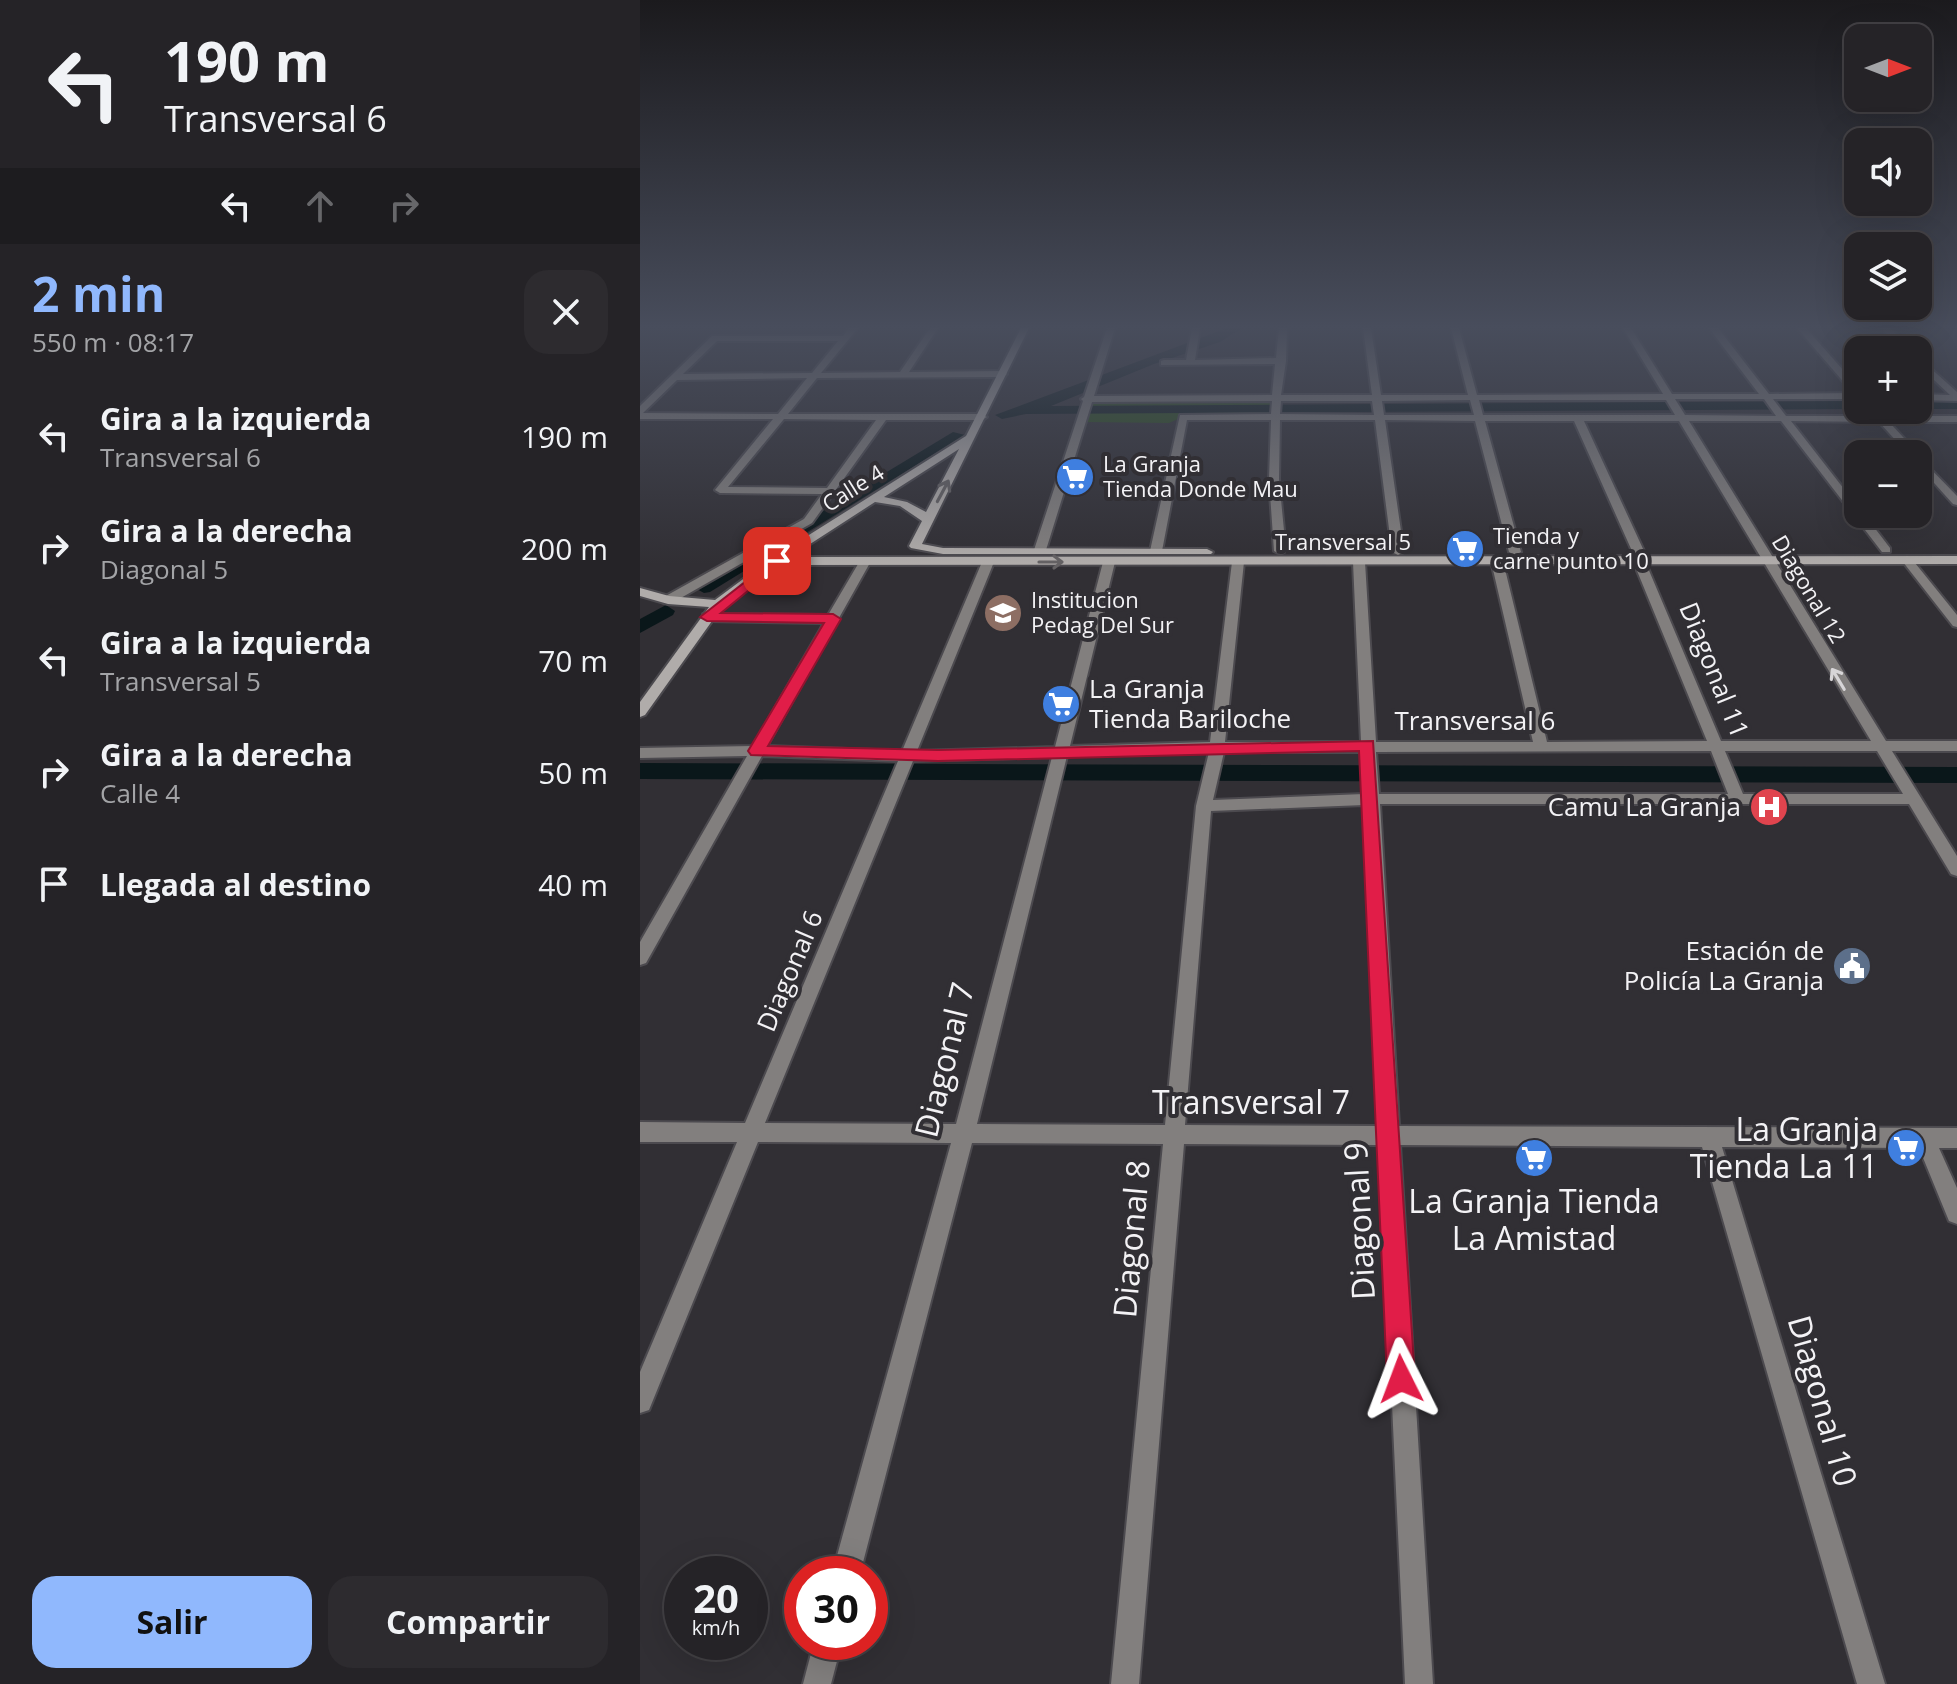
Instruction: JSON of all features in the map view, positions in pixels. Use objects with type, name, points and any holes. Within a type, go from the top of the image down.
[{"type":"street","points":[[790,407],[720,490],[829,491],[883,417]]},
{"type":"street","points":[[640,958],[867,561],[915,546],[987,407]]},
{"type":"street","points":[[1040,550],[1084,407]]},
{"type":"street","points":[[1238,407],[1276,409],[1395,407]]},
{"type":"street","points":[[1476,407],[1515,552]]},
{"type":"street","name":"Diagonal 12","points":[[1675,407],[1957,870]]},
{"type":"street","points":[[1773,407],[1886,550]]},
{"type":"street","points":[[1378,408],[1398,552]]},
{"type":"street","points":[[1156,551],[1183,417],[1276,409],[1378,408],[1479,416],[1578,419],[1780,415],[1844,418]]},
{"type":"street","points":[[1276,409],[1274,479],[1280,551]]},
{"type":"street","points":[[640,413],[883,417],[977,427]]},
{"type":"street","name":"Diagonal 11","points":[[1578,419],[1639,556],[1738,799]]},
{"type":"street","points":[[1932,419],[1957,419]]},
{"type":"street","points":[[1886,424],[1900,440]]},
{"type":"street","name":"Calle 4","points":[[640,712],[718,604],[977,427]]},
{"type":"street","points":[[1932,474],[1957,502]]},
{"type":"street","name":"Calle 4","points":[[668,600],[814,515],[829,491]]},
{"type":"street","points":[[874,499],[900,501],[918,510],[928,520]]},
{"type":"street","points":[[813,538],[822,550],[840,561]]},
{"type":"street","name":"Transversal 5","points":[[915,546],[943,551],[1515,552],[1957,560]]},
{"type":"street","name":"Transversal 5","points":[[1763,556],[1957,550]]},
{"type":"street","name":"Transversal 5","points":[[777,561],[1359,562],[1639,556]]},
{"type":"street","points":[[1907,560],[1957,623]]},
{"type":"street","points":[[1497,561],[1541,745]]},
{"type":"street","name":"Diagonal 6","points":[[640,1401],[988,562]]},
{"type":"street","name":"Diagonal 7","points":[[851,1556],[964,1134],[1109,562]]},
{"type":"street","name":"Diagonal 8","points":[[1125,1684],[1174,1135],[1210,785],[1238,562]]},
{"type":"street","name":"Diagonal 9","points":[[1359,562],[1387,1136],[1419,1684]]},
{"type":"street","points":[[640,592],[668,600],[718,604]]},
{"type":"street","points":[[707,617],[833,619]]},
{"type":"street","name":"Transversal 6","points":[[640,753],[754,755],[902,768],[1217,747],[1367,749],[1715,745],[1882,750],[1957,746]]},
{"type":"street","points":[[1210,785],[1370,793],[1914,799]]},
{"type":"street","name":"Transversal 7","points":[[640,1132],[1957,1138]]},
{"type":"street","name":"Diagonal 10","points":[[1709,1137],[1871,1684]]},
{"type":"street","points":[[1925,1138],[1957,1213]]},
{"type":"street","points":[[817,1684],[823,1660]]},
{"type":"green space","points":[[1089,407],[1273,407],[1272,411],[1264,415],[1187,415],[1169,423],[1085,422]]},
{"type":"waterway","points":[[1002,415],[1035,407]]},
{"type":"waterway","points":[[1028,410],[1595,407]]},
{"type":"waterway","points":[[704,588],[958,435]]},
{"type":"waterway","points":[[640,627],[666,611]]},
{"type":"waterway","points":[[640,771],[1957,775]]},
{"type":"place","name":"La Granja Tienda Donde Mau","points":[[1075,477]]},
{"type":"place","name":"Tienda y carne punto 10","points":[[1465,549]]},
{"type":"place","name":"Institucion Pedag Del Sur","points":[[1003,613]]},
{"type":"place","name":"La Granja Tienda Bariloche","points":[[1061,704]]},
{"type":"place","name":"Camu La Granja","points":[[1769,807]]},
{"type":"place","name":"Estación de Policía La Granja","points":[[1852,966]]},
{"type":"place","name":"La Granja Tienda La 11","points":[[1906,1148]]},
{"type":"place","name":"La Granja Tienda La Amistad","points":[[1534,1158]]},
{"type":"route","points":[[777,561],[718,604],[707,617],[833,619],[756,751],[907,756],[1367,745],[1401,1379]]}]
